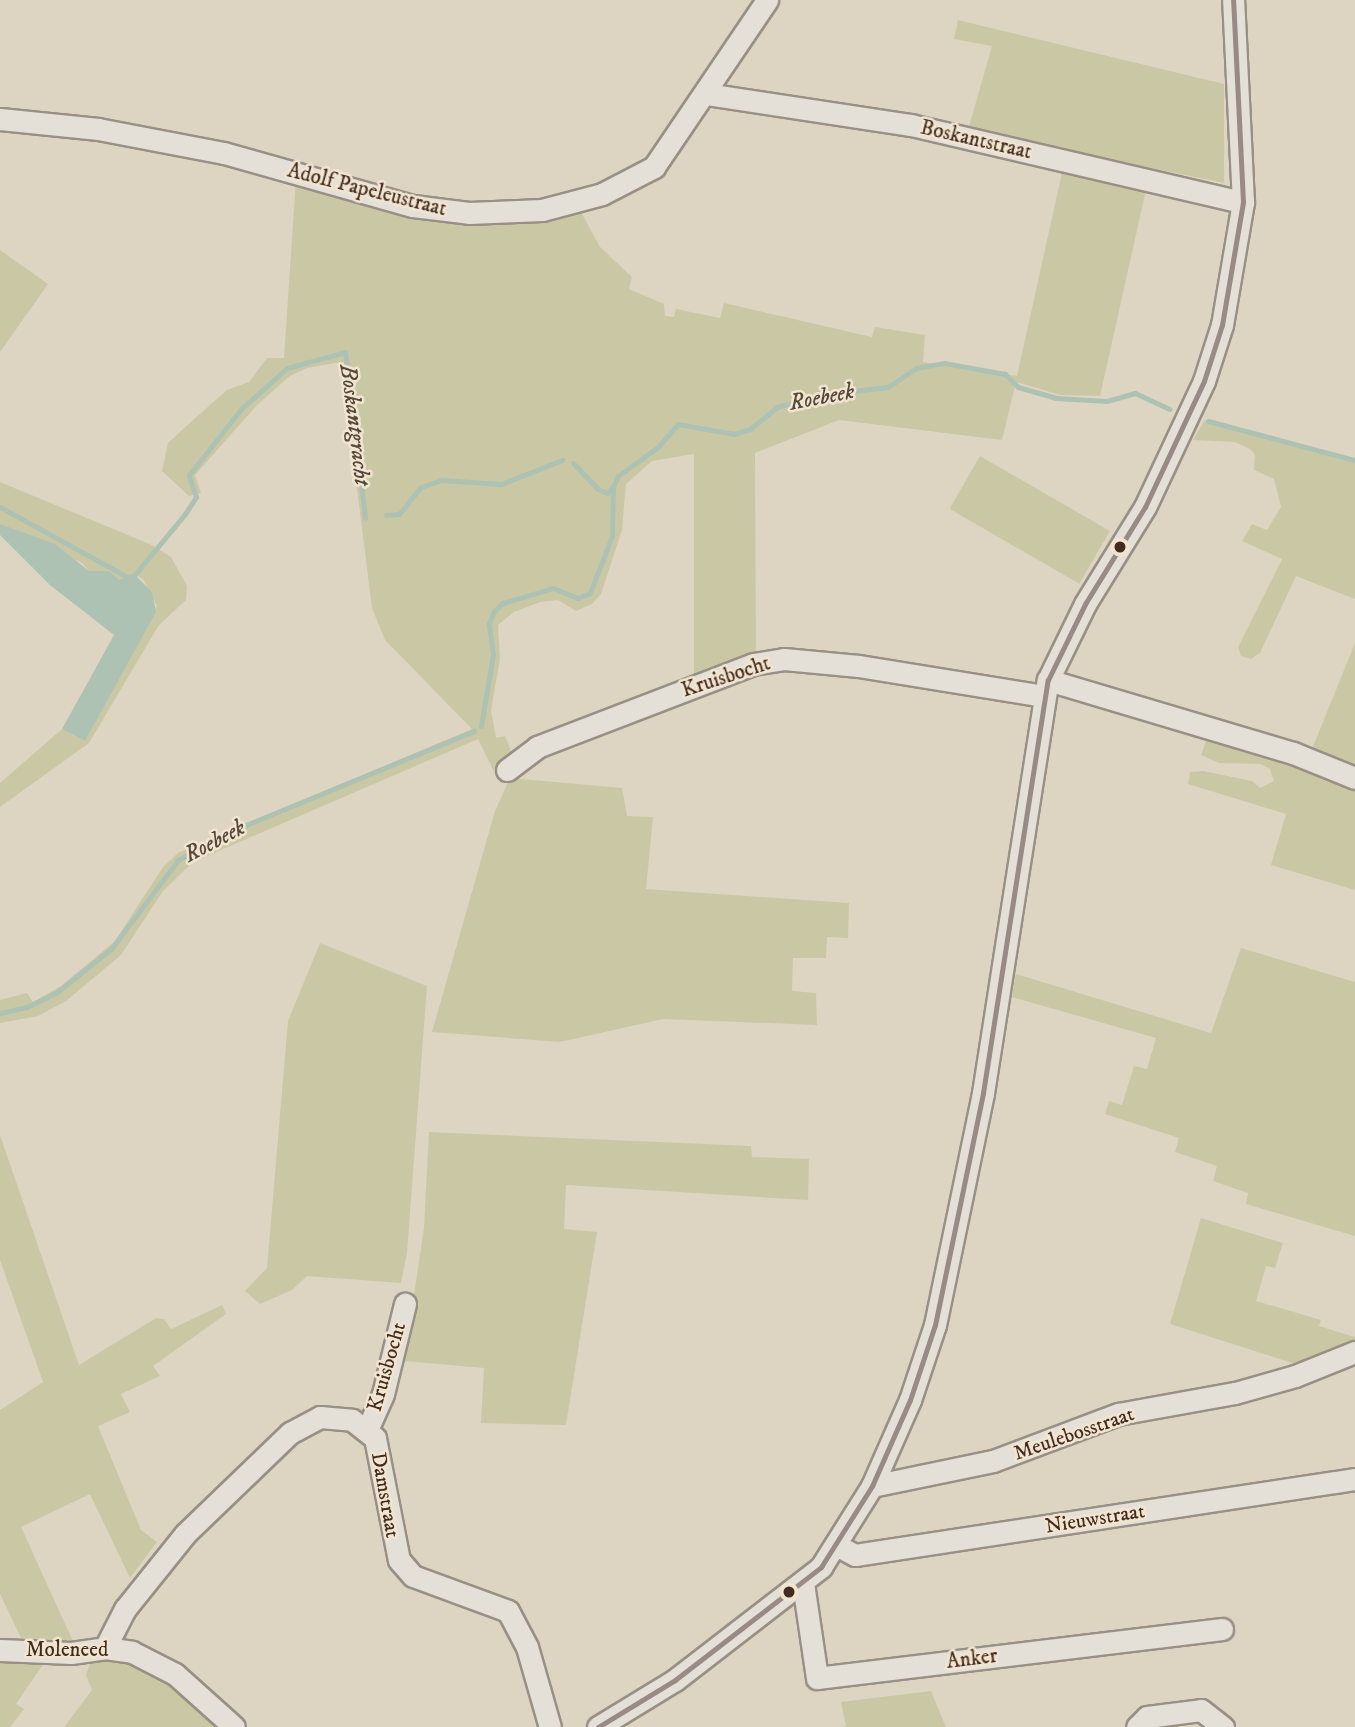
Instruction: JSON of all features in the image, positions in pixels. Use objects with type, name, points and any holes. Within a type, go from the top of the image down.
[{"type":"street","name":"Adolf Papeleustraat","points":[[0,119],[98,129],[224,153],[413,206],[501,214],[572,204],[636,180],[654,167],[706,94],[766,0]]},
{"type":"street","points":[[598,1727],[676,1680],[803,1583],[838,1546],[872,1486],[910,1400],[935,1325],[949,1263],[1006,957],[1046,688],[1084,604],[1144,507],[1203,381],[1222,325],[1243,202],[1233,0]]},
{"type":"street","name":"Boskantstraat","points":[[706,94],[911,125],[1243,202]]},
{"type":"street","name":"Kruisbocht","points":[[507,770],[537,747],[753,664],[784,659],[1046,688],[1293,753],[1355,778]]},
{"type":"street","name":"Kruisbocht","points":[[367,1430],[383,1394],[405,1304]]},
{"type":"street","name":"Meulebosstraat","points":[[872,1486],[993,1461],[1118,1414],[1235,1393],[1295,1376],[1355,1352]]},
{"type":"street","name":"Damstraat","points":[[105,1648],[125,1609],[185,1534],[290,1433],[303,1423],[328,1416],[352,1420],[375,1438],[382,1463],[389,1528],[399,1560],[413,1576],[508,1611],[527,1647],[550,1727]]},
{"type":"street","name":"Nieuwstraat","points":[[838,1546],[855,1555],[1355,1479]]},
{"type":"street","name":"Anker","points":[[803,1583],[817,1678],[1223,1629]]},
{"type":"street","name":"Moleneed","points":[[0,1650],[71,1653],[105,1648],[132,1652],[175,1674],[234,1727]]},
{"type":"street","points":[[1137,1727],[1147,1717],[1201,1710],[1223,1727]]},
{"type":"shaded area","points":[[958,20],[1224,84],[1224,183],[968,130],[992,46],[954,39]]},
{"type":"shaded area","points":[[1063,168],[1146,190],[1100,396],[1060,395],[1016,382],[1002,440],[839,420],[755,453],[756,657],[694,679],[694,454],[652,461],[626,484],[622,530],[601,594],[592,604],[576,611],[558,600],[540,602],[514,612],[498,625],[500,659],[491,710],[496,738],[505,736],[514,758],[496,776],[478,739],[193,862],[163,891],[121,955],[66,1001],[38,1016],[0,1023],[0,1000],[27,993],[33,1002],[61,986],[115,941],[163,867],[178,853],[472,729],[385,640],[372,608],[341,362],[307,368],[290,376],[257,405],[195,475],[201,493],[189,496],[162,471],[168,443],[227,390],[249,382],[267,358],[284,358],[296,179],[379,204],[580,210],[600,247],[632,277],[629,289],[664,304],[665,316],[674,317],[676,309],[720,318],[724,303],[872,337],[875,327],[925,335],[923,362],[1017,376]]},
{"type":"shaded area","points":[[0,250],[48,284],[0,352]]},
{"type":"shaded area","points":[[1205,420],[1355,459],[1355,599],[1296,576],[1260,653],[1251,659],[1241,656],[1238,647],[1282,559],[1242,541],[1252,524],[1267,530],[1281,507],[1274,479],[1254,470],[1255,455],[1250,449],[1235,442],[1193,440]]},
{"type":"shaded area","points":[[980,456],[1110,531],[1079,584],[950,509]]},
{"type":"shaded area","points":[[0,482],[152,545],[171,557],[187,586],[186,600],[159,625],[89,743],[0,807],[0,783],[62,729],[85,741],[157,606],[143,579],[133,573],[119,581],[109,571],[89,571],[82,563],[0,524]]},
{"type":"shaded area","points":[[0,524],[55,544],[89,571],[109,571],[119,580],[133,573],[152,592],[156,612],[85,741],[62,729],[114,635],[50,585],[0,535]]},
{"type":"shaded area","points":[[1355,643],[1355,773],[1310,754]]},
{"type":"shaded area","points":[[1208,735],[1355,786],[1355,890],[1271,865],[1286,814],[1188,784],[1190,772],[1203,771],[1252,781],[1260,788],[1274,781],[1270,769],[1261,764],[1219,763],[1201,755]]},
{"type":"shaded area","points":[[510,778],[622,788],[627,816],[653,817],[646,889],[849,903],[848,938],[827,937],[826,958],[793,958],[792,991],[816,993],[817,1025],[663,1019],[560,1042],[432,1032],[495,811]]},
{"type":"shaded area","points":[[320,943],[427,986],[407,1253],[401,1283],[307,1276],[292,1290],[260,1304],[245,1291],[267,1268],[288,1021]]},
{"type":"shaded area","points":[[1241,948],[1355,982],[1355,1236],[1246,1204],[1248,1193],[1213,1181],[1217,1166],[1175,1152],[1179,1138],[1105,1114],[1109,1101],[1122,1105],[1134,1066],[1147,1069],[1156,1038],[1012,997],[1016,974],[1211,1033]]},
{"type":"shaded area","points":[[429,1132],[751,1146],[752,1157],[809,1159],[808,1200],[566,1185],[564,1229],[597,1232],[566,1425],[481,1423],[484,1368],[404,1361],[424,1228]]},
{"type":"shaded area","points":[[0,1135],[79,1365],[156,1318],[164,1319],[171,1329],[222,1305],[226,1314],[153,1366],[160,1376],[121,1394],[130,1412],[98,1426],[141,1530],[157,1542],[130,1578],[90,1494],[21,1527],[76,1648],[24,1644],[0,1594],[0,1410],[43,1382],[0,1260]]},
{"type":"shaded area","points":[[1201,1218],[1283,1243],[1275,1268],[1266,1266],[1256,1301],[1321,1320],[1319,1326],[1355,1337],[1355,1345],[1308,1368],[1170,1324]]},
{"type":"shaded area","points":[[0,1658],[44,1663],[16,1704],[24,1709],[10,1727],[0,1727]]},
{"type":"shaded area","points":[[91,1661],[135,1663],[171,1684],[222,1727],[64,1727],[92,1690],[86,1675]]},
{"type":"shaded area","points":[[931,1691],[946,1727],[841,1727],[846,1726],[841,1702]]},
{"type":"waterway","name":"Boskantgracht","points":[[0,507],[131,579],[185,514],[196,497],[189,475],[242,408],[287,368],[345,352],[365,518]]},
{"type":"waterway","name":"Roebeek","points":[[481,726],[493,654],[489,624],[494,611],[503,603],[553,588],[578,598],[590,593],[612,536],[613,487],[618,476],[658,447],[678,424],[734,434],[750,429],[777,407],[820,395],[888,387],[916,368],[944,363],[1005,374],[1018,387],[1056,398],[1107,401],[1135,393],[1170,409]]},
{"type":"waterway","name":"Roebeek","points":[[1208,421],[1355,460]]},
{"type":"waterway","name":"Boskantgracht","points":[[386,515],[399,514],[421,487],[441,480],[501,484],[562,460]]},
{"type":"waterway","name":"Boskantgracht","points":[[573,463],[598,489],[607,493],[613,487]]},
{"type":"waterway","name":"Roebeek","points":[[0,1013],[27,1007],[56,993],[111,949],[178,860],[229,832],[474,731]]},
{"type":"transit line","points":[[598,1727],[675,1680],[821,1567],[872,1486],[910,1400],[935,1325],[983,1093],[1048,680],[1085,604],[1145,507],[1204,381],[1222,325],[1243,202],[1233,0]]}]
